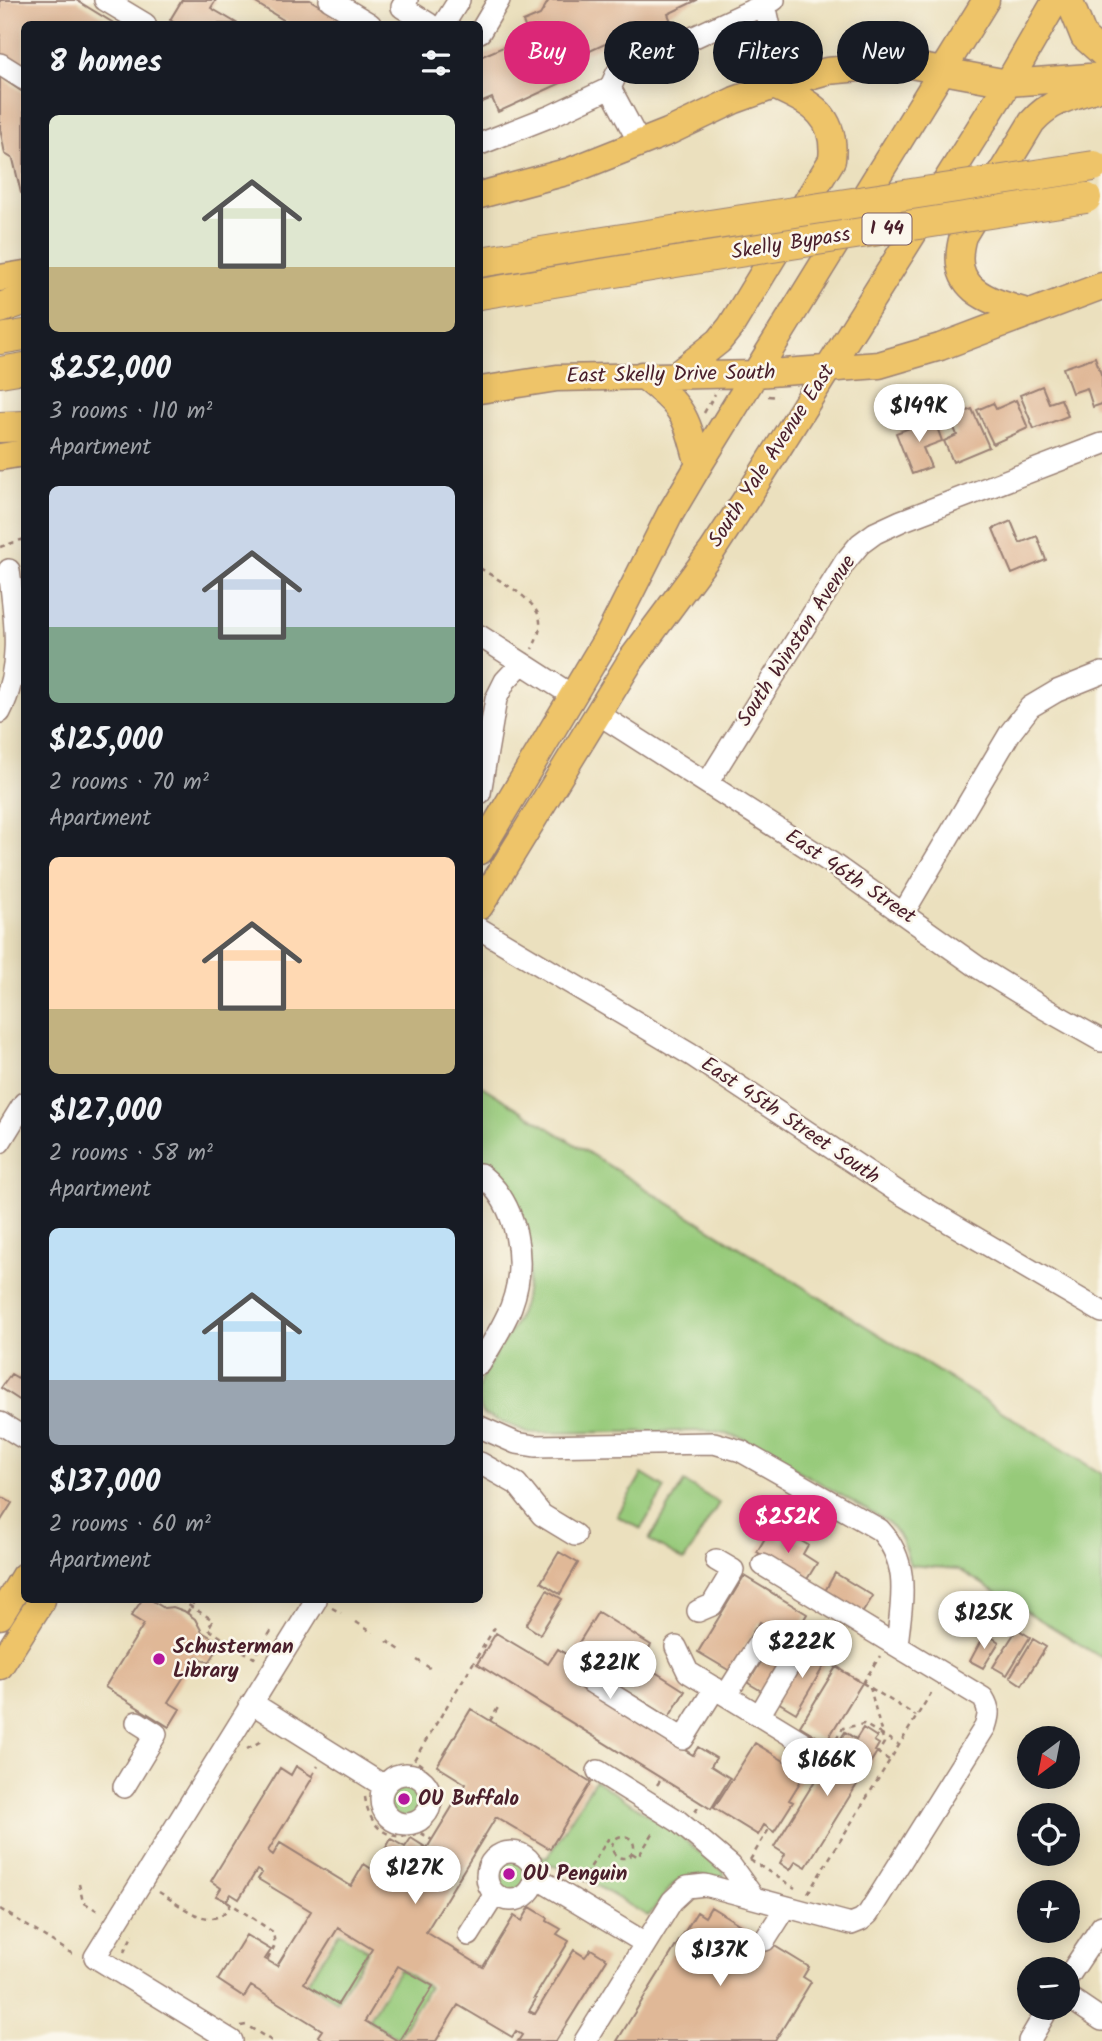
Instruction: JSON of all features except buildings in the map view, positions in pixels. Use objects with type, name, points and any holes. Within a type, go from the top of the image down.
[{"type":"highway","name":"Skelly Bypass","points":[[483,262],[1098,165]]},
{"type":"highway","name":"Skelly Bypass","points":[[483,294],[1094,197]]},
{"type":"highway","points":[[0,308],[21,301]]},
{"type":"highway","points":[[0,339],[21,336]]},
{"type":"highway","points":[[0,372],[21,368]]},
{"type":"highway","points":[[0,427],[21,426]]},
{"type":"main road","points":[[483,846],[609,635],[670,514],[699,465],[986,0]]},
{"type":"main road","name":"South Yale Avenue East","points":[[483,901],[597,713],[652,629],[727,529],[1008,83],[1056,0]]},
{"type":"main road","points":[[1069,0],[1084,37],[1102,53]]},
{"type":"main road","points":[[823,72],[905,64],[1008,83],[1102,76]]},
{"type":"main road","points":[[483,194],[569,171],[640,144],[778,84],[824,117],[834,144],[832,160],[824,177],[732,326],[719,341],[675,376]]},
{"type":"main road","points":[[1031,313],[991,301],[972,289],[961,269],[959,257],[963,236],[1041,111],[1059,101],[1102,87]]},
{"type":"main road","points":[[0,278],[21,274]]},
{"type":"main road","name":"East Skelly Drive South","points":[[483,390],[557,378],[756,374],[827,371],[879,365],[907,358],[1102,286]]},
{"type":"main road","points":[[642,375],[670,397],[684,415],[699,465]]},
{"type":"main road","points":[[0,457],[21,454]]},
{"type":"main road","points":[[573,696],[597,713]]},
{"type":"main road","points":[[0,1616],[21,1581]]},
{"type":"main road","points":[[0,1666],[40,1603]]},
{"type":"street","points":[[105,0],[140,21]]},
{"type":"street","points":[[330,0],[365,21]]},
{"type":"street","points":[[407,0],[402,7],[424,21]]},
{"type":"street","points":[[446,21],[459,0]]},
{"type":"street","points":[[483,27],[499,0]]},
{"type":"street","points":[[483,143],[551,116],[610,88],[617,72],[770,2],[772,21]]},
{"type":"street","points":[[0,64],[21,77]]},
{"type":"street","points":[[610,88],[640,144]]},
{"type":"street","name":"South Winston Avenue","points":[[708,782],[834,578],[860,544],[875,533],[901,521],[1102,444]]},
{"type":"street","points":[[0,712],[10,683],[16,642],[11,570]]},
{"type":"street","points":[[483,638],[573,696]]},
{"type":"street","points":[[483,775],[496,699],[505,681],[522,663]]},
{"type":"street","points":[[904,912],[1010,733],[1030,707],[1056,691],[1102,673]]},
{"type":"street","name":"East 46th Street","points":[[597,713],[708,782],[904,912],[979,968],[1042,1007],[1101,1038]]},
{"type":"street","name":"East 45th Street South","points":[[483,931],[693,1056],[901,1194],[1102,1312]]},
{"type":"street","points":[[0,1142],[21,1107]]},
{"type":"street","points":[[483,1177],[499,1195],[511,1217],[518,1238],[519,1258],[518,1280],[511,1306],[483,1358]]},
{"type":"street","points":[[0,1423],[21,1436]]},
{"type":"street","points":[[483,1428],[516,1443],[535,1446],[714,1443],[740,1451],[880,1530],[891,1542],[897,1554],[903,1589],[890,1648]]},
{"type":"street","points":[[505,1478],[516,1443]]},
{"type":"street","points":[[483,1465],[517,1484],[542,1514],[575,1535]]},
{"type":"street","points":[[698,1611],[712,1605],[733,1570],[716,1560]]},
{"type":"street","points":[[585,2041],[672,1901],[687,1887],[705,1885],[851,1924],[861,1920],[868,1914],[985,1727],[989,1716],[988,1705],[983,1698],[890,1648],[763,1565]]},
{"type":"street","points":[[232,2041],[95,1957],[314,1603]]},
{"type":"street","points":[[588,1680],[684,1739],[764,1635],[795,1655],[759,1716]]},
{"type":"street","points":[[676,1647],[688,1672],[759,1716],[821,1748]]},
{"type":"street","points":[[252,1703],[391,1781]]},
{"type":"street","points":[[124,1787],[156,1734],[137,1722]]},
{"type":"street","points":[[598,1771],[678,1821],[731,1866],[754,1898]]},
{"type":"street","points":[[514,1852],[526,1857],[533,1866],[535,1877],[530,1892],[520,1899],[505,1899],[495,1894],[488,1883],[488,1871],[493,1860],[503,1853],[514,1852]]},
{"type":"street","points":[[535,1877],[645,1944]]},
{"type":"street","points":[[469,1935],[495,1894]]},
{"type":"street","points":[[760,1938],[781,1906]]},
{"type":"street","points":[[1080,1959],[1102,1926]]},
{"type":"street","points":[[1080,2005],[1102,2020]]},
{"type":"street","points":[[1029,2041],[1041,2020]]},
{"type":"path","points":[[702,416],[717,388]]},
{"type":"path","points":[[0,547],[21,539]]},
{"type":"path","points":[[483,570],[527,600],[540,619],[537,639],[522,663]]},
{"type":"path","points":[[185,1603],[214,1620],[208,1629],[254,1658],[273,1628]]},
{"type":"path","points":[[187,1613],[193,1603]]},
{"type":"path","points":[[356,1622],[373,1633]]},
{"type":"path","points":[[365,1797],[373,1822],[383,1831],[395,1836],[408,1837],[421,1833],[437,1819],[442,1798],[436,1778],[414,1760],[498,1624]]},
{"type":"path","points":[[850,1629],[829,1662],[916,1716]]},
{"type":"path","points":[[387,1641],[403,1652]]},
{"type":"path","points":[[863,1683],[890,1648]]},
{"type":"path","points":[[417,1660],[433,1670]]},
{"type":"path","points":[[806,1895],[936,1685]]},
{"type":"path","points":[[870,1687],[884,1743],[878,1753],[889,1760]]},
{"type":"path","points":[[490,1721],[499,1706]]},
{"type":"path","points":[[821,1748],[843,1728],[864,1724],[899,1745]]},
{"type":"path","points":[[692,1818],[701,1802]]},
{"type":"path","points":[[632,1853],[638,1857],[666,1813]]},
{"type":"path","points":[[750,1860],[769,1829]]},
{"type":"path","points":[[421,1833],[432,1840]]},
{"type":"path","points":[[619,1836],[629,1838],[634,1844],[632,1853],[624,1859],[617,1857],[611,1848],[613,1841],[619,1836]]},
{"type":"path","points":[[571,1899],[608,1839],[613,1841]]},
{"type":"path","points":[[79,1884],[83,1902],[98,1911]]},
{"type":"path","points":[[159,1892],[201,1918],[211,1920],[221,1916],[231,1904]]},
{"type":"path","points":[[227,1901],[273,1931],[275,1945],[267,1961]]},
{"type":"green space","points":[[483,1087],[1102,1474],[1102,1658],[958,1569],[910,1565],[902,1540],[888,1522],[740,1437],[709,1431],[530,1433],[484,1415],[483,1375],[521,1310],[529,1273],[527,1234],[522,1215],[515,1198],[502,1179],[483,1163]]},
{"type":"green space","points":[[642,1474],[665,1488],[641,1529],[617,1516]]},
{"type":"green space","points":[[684,1482],[719,1503],[684,1561],[649,1540]]},
{"type":"green space","points":[[595,1780],[676,1833],[724,1872],[724,1877],[697,1875],[680,1880],[668,1890],[648,1916],[570,1870],[540,1863],[537,1859],[540,1855],[547,1858]]},
{"type":"green space","points":[[404,1781],[417,1786],[422,1799],[417,1812],[404,1817],[391,1812],[386,1799],[391,1786]]},
{"type":"green space","points":[[509,1856],[522,1861],[527,1874],[522,1887],[509,1892],[496,1887],[491,1874],[496,1861]]},
{"type":"green space","points":[[339,1932],[368,1950],[337,2001],[307,1982]]},
{"type":"green space","points":[[399,1969],[429,1987],[398,2038],[368,2020]]},
{"type":"place","name":"Schusterman Library","points":[[159,1659]]},
{"type":"place","name":"OU Buffalo","points":[[404,1799]]},
{"type":"place","name":"OU Penguin","points":[[509,1874]]}]
